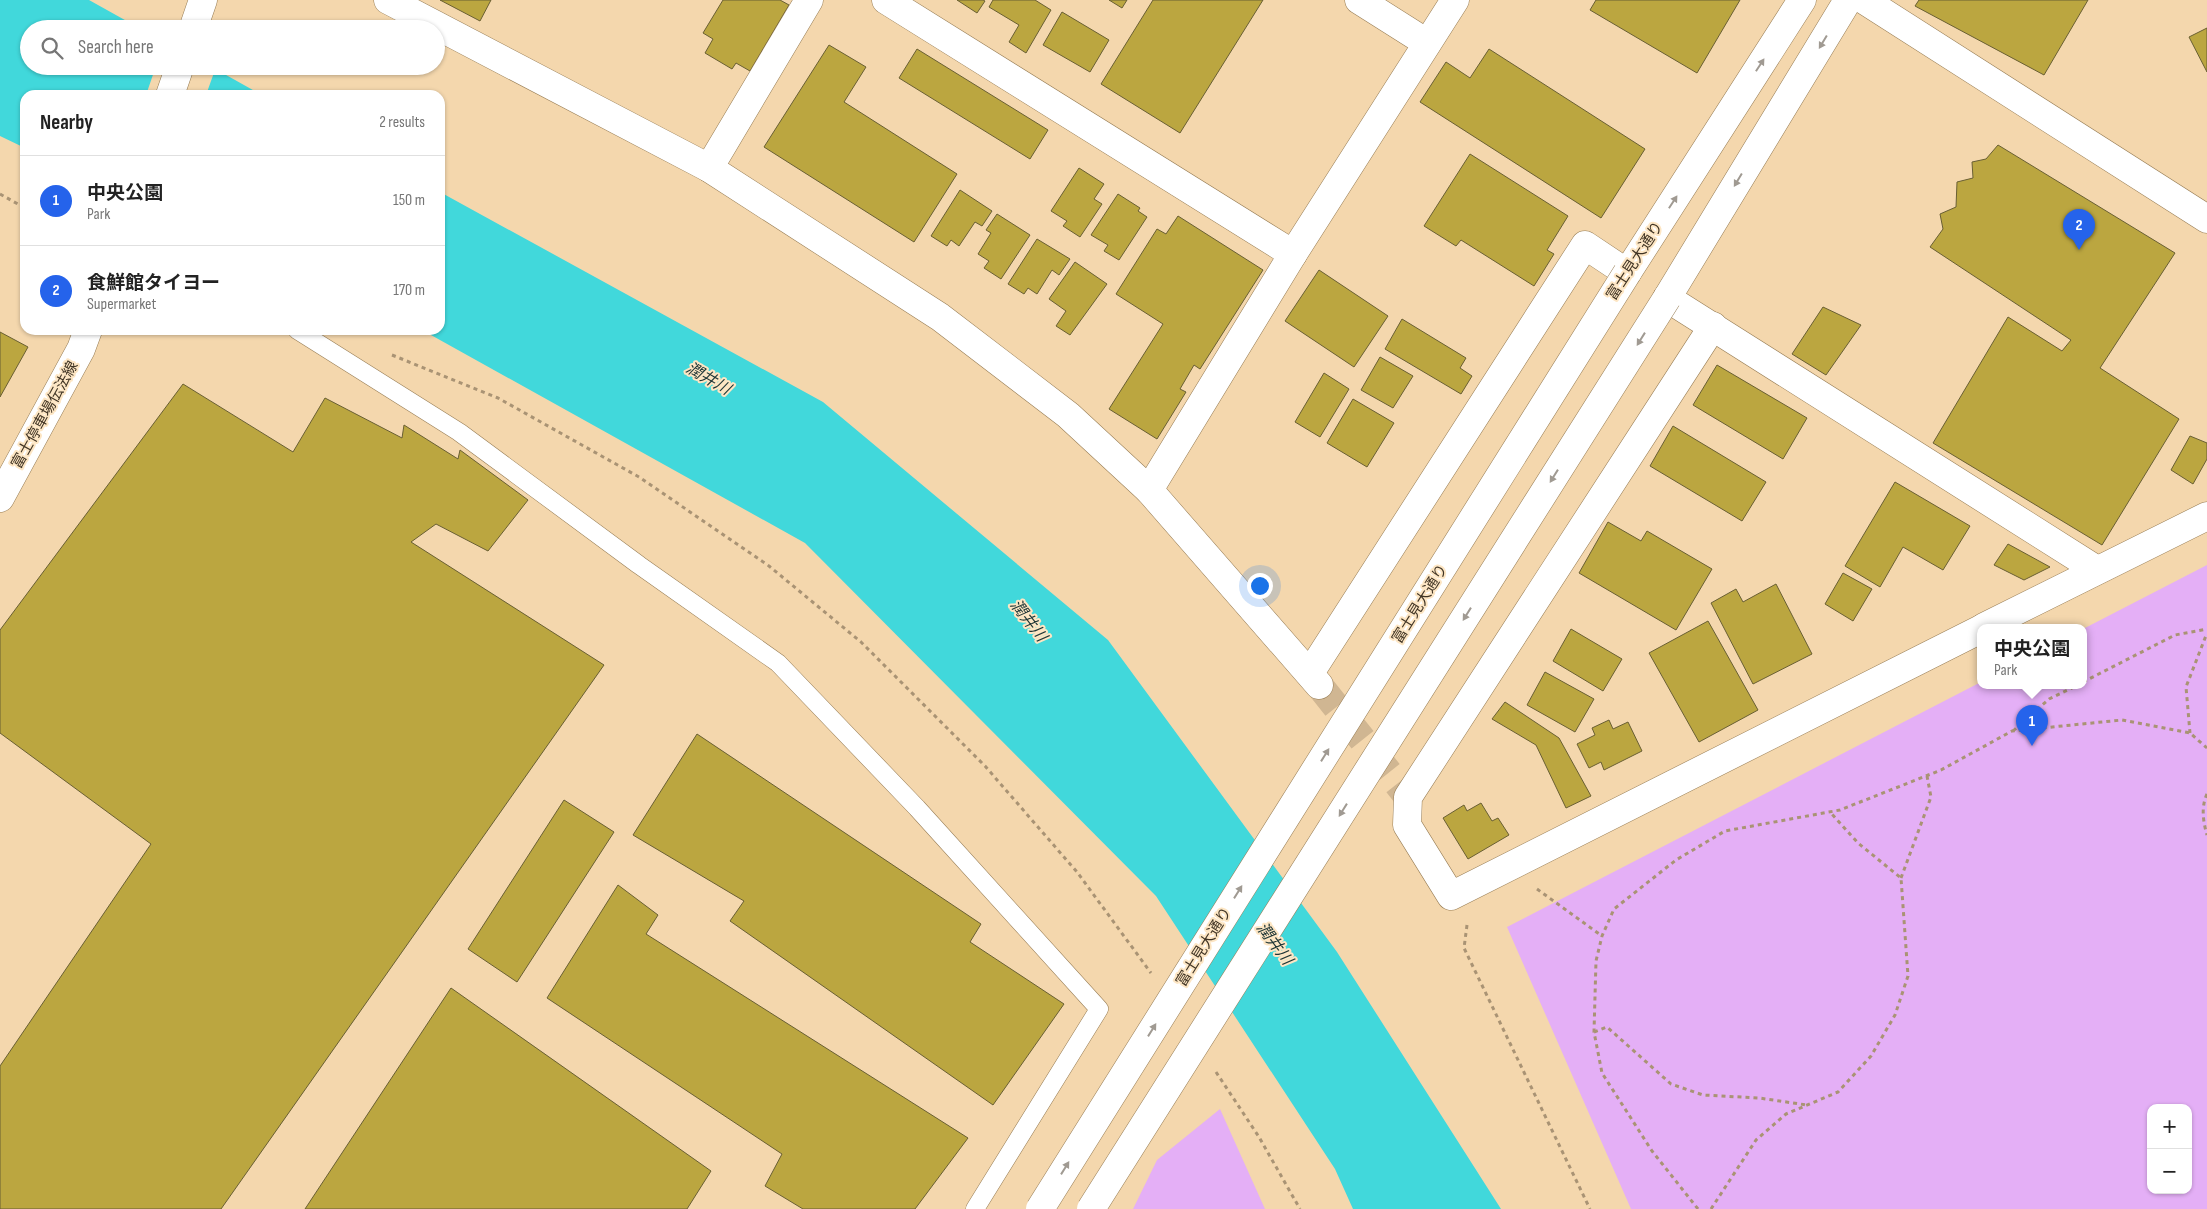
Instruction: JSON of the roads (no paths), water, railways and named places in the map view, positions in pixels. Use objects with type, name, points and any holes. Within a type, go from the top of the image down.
[{"type":"street","points":[[196,20],[203,0]]},
{"type":"street","points":[[388,0],[426,20]]},
{"type":"street","points":[[709,168],[809,0]]},
{"type":"street","points":[[886,0],[1293,254]]},
{"type":"street","points":[[1359,0],[1427,43]]},
{"type":"street","points":[[1150,490],[1293,254],[1455,0]]},
{"type":"street","name":"富士見大通り","points":[[1040,1209],[1627,272],[1802,0]]},
{"type":"street","points":[[1091,1209],[1667,298],[1848,0]]},
{"type":"street","points":[[1864,0],[2207,219]]},
{"type":"street","points":[[445,30],[709,168],[940,317],[1068,415],[1150,490],[1315,679],[1585,245],[1627,272]]},
{"type":"street","points":[[172,90],[177,75]]},
{"type":"street","points":[[1667,298],[2097,570]]},
{"type":"street","points":[[1713,326],[1408,797],[1407,825],[1451,896],[1977,631]]},
{"type":"street","name":"富士停車場伝法線","points":[[0,498],[81,349],[86,335]]},
{"type":"street","points":[[1990,624],[2207,516]]},
{"type":"lane","points":[[305,335],[458,432],[638,565],[778,663],[917,808],[1099,1009],[975,1209]]},
{"type":"water","points":[[0,0],[89,0],[125,20],[20,20],[20,75],[226,75],[253,90],[20,90],[20,146],[0,136]]},
{"type":"water","name":"潤井川","points":[[445,195],[823,402],[1108,640],[1337,952],[1501,1209],[1353,1209],[1335,1169],[1156,896],[805,543],[431,335],[445,335]]},
{"type":"tunnel","points":[[1319,685],[1408,797]]},
{"type":"place","name":"食鮮館タイヨー","points":[[2079,250]]},
{"type":"place","name":"中央公園","points":[[2032,746]]}]
